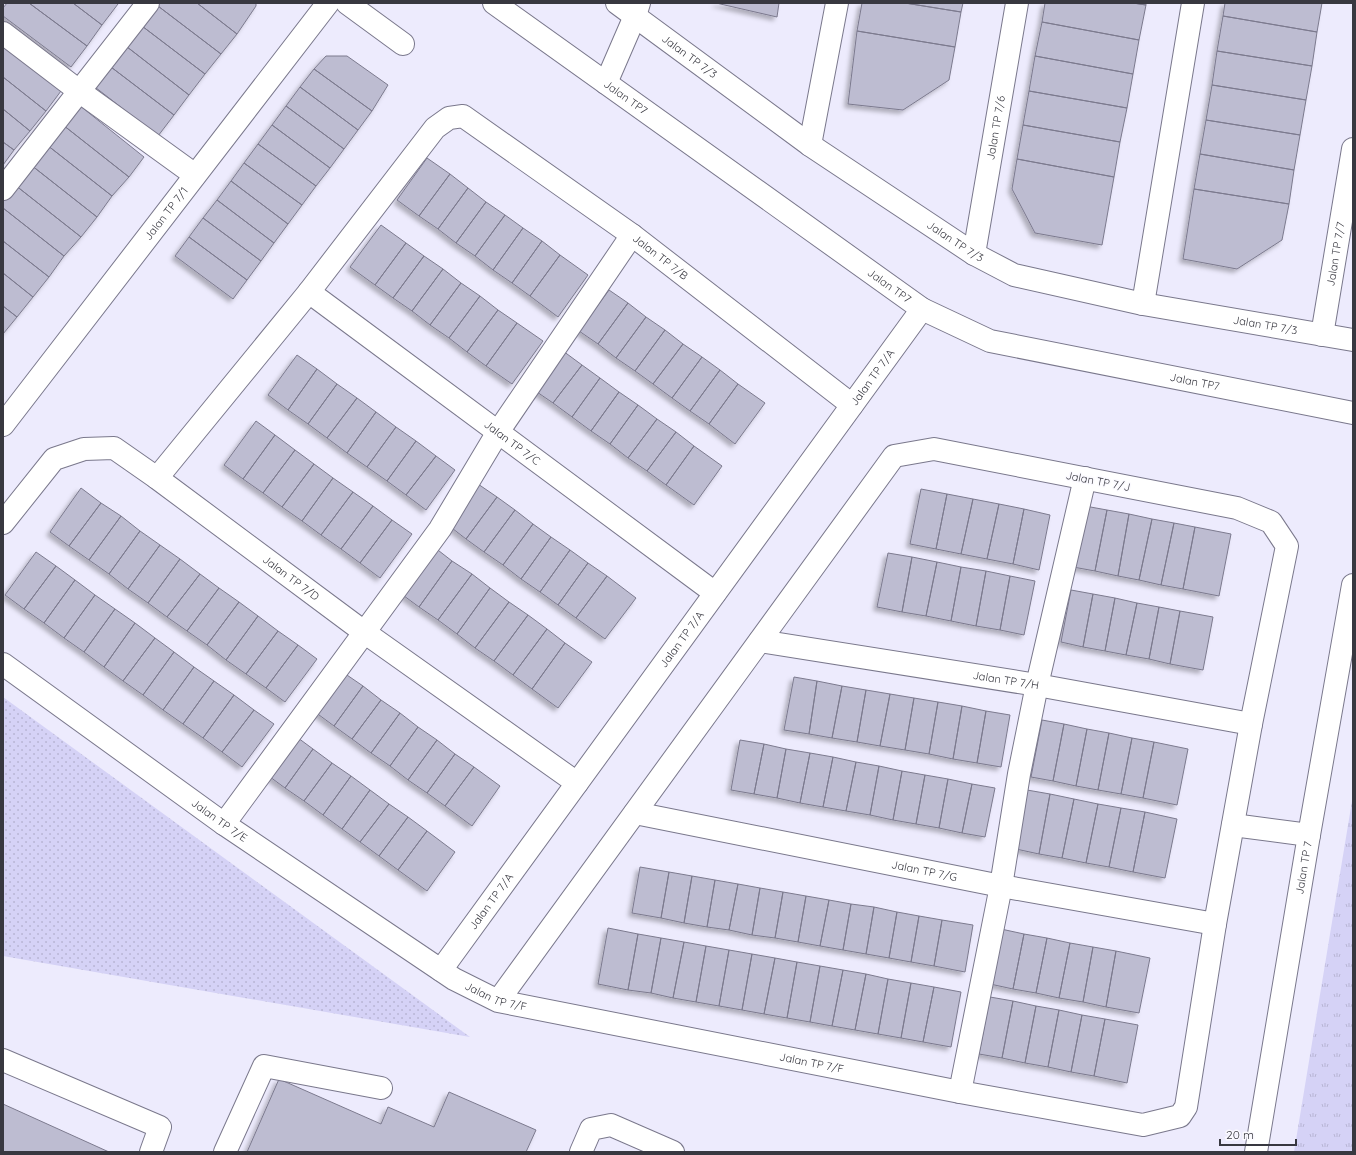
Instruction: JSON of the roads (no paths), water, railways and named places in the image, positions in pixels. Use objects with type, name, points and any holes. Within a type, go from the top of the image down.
[{"type":"street","points":[[3,190],[148,3]]},
{"type":"street","name":"Jalan TP 7/1","points":[[3,425],[328,3]]},
{"type":"street","points":[[346,3],[403,44]]},
{"type":"street","name":"Jalan TP7","points":[[494,3],[922,309],[990,341],[1353,413]]},
{"type":"street","name":"Jalan TP 7/3","points":[[617,3],[637,9],[810,145],[974,254],[1014,275],[1143,304],[1353,340]]},
{"type":"street","points":[[810,145],[837,3]]},
{"type":"street","name":"Jalan TP 7/6","points":[[974,254],[1017,3]]},
{"type":"street","points":[[1143,304],[1193,3]]},
{"type":"street","points":[[606,83],[637,9]]},
{"type":"street","points":[[3,33],[79,91],[195,175]]},
{"type":"street","name":"Jalan TP 7/B","points":[[309,292],[435,128],[449,118],[463,116],[632,235],[852,405]]},
{"type":"street","name":"Jalan TP 7/7","points":[[1322,335],[1351,177],[1353,149]]},
{"type":"street","points":[[224,824],[440,529],[498,432],[632,235]]},
{"type":"street","points":[[157,478],[309,292]]},
{"type":"street","name":"Jalan TP 7/C","points":[[309,292],[715,593]]},
{"type":"street","name":"Jalan TP 7/A","points":[[440,970],[922,309]]},
{"type":"street","name":"Jalan TP 7/D","points":[[6,519],[54,459],[84,449],[114,448],[157,478],[364,632],[576,783]]},
{"type":"street","name":"Jalan TP 7/J","points":[[760,641],[894,456],[934,449],[1237,508],[1270,522],[1287,546],[1250,724]]},
{"type":"street","points":[[960,1092],[1001,886],[1019,774],[1037,685],[1085,478]]},
{"type":"street","name":"Jalan TP 7","points":[[1256,1152],[1309,835],[1353,585]]},
{"type":"street","points":[[498,1001],[760,641]]},
{"type":"street","name":"Jalan TP 7/H","points":[[760,641],[1037,685],[1250,724]]},
{"type":"street","name":"Jalan TP 7/E","points":[[3,664],[224,824],[440,970]]},
{"type":"street","points":[[1215,924],[1250,724]]},
{"type":"street","name":"Jalan TP 7/G","points":[[635,813],[1001,886],[1215,924]]},
{"type":"street","points":[[1233,825],[1309,835]]},
{"type":"street","name":"Jalan TP 7/F","points":[[440,970],[498,1001],[960,1092],[1143,1125],[1180,1116],[1186,1107],[1215,924]]},
{"type":"street","points":[[3,1060],[160,1127],[151,1152]]},
{"type":"street","points":[[225,1152],[264,1066],[382,1088]]},
{"type":"street","points":[[581,1152],[591,1129],[611,1125],[673,1152]]}]
